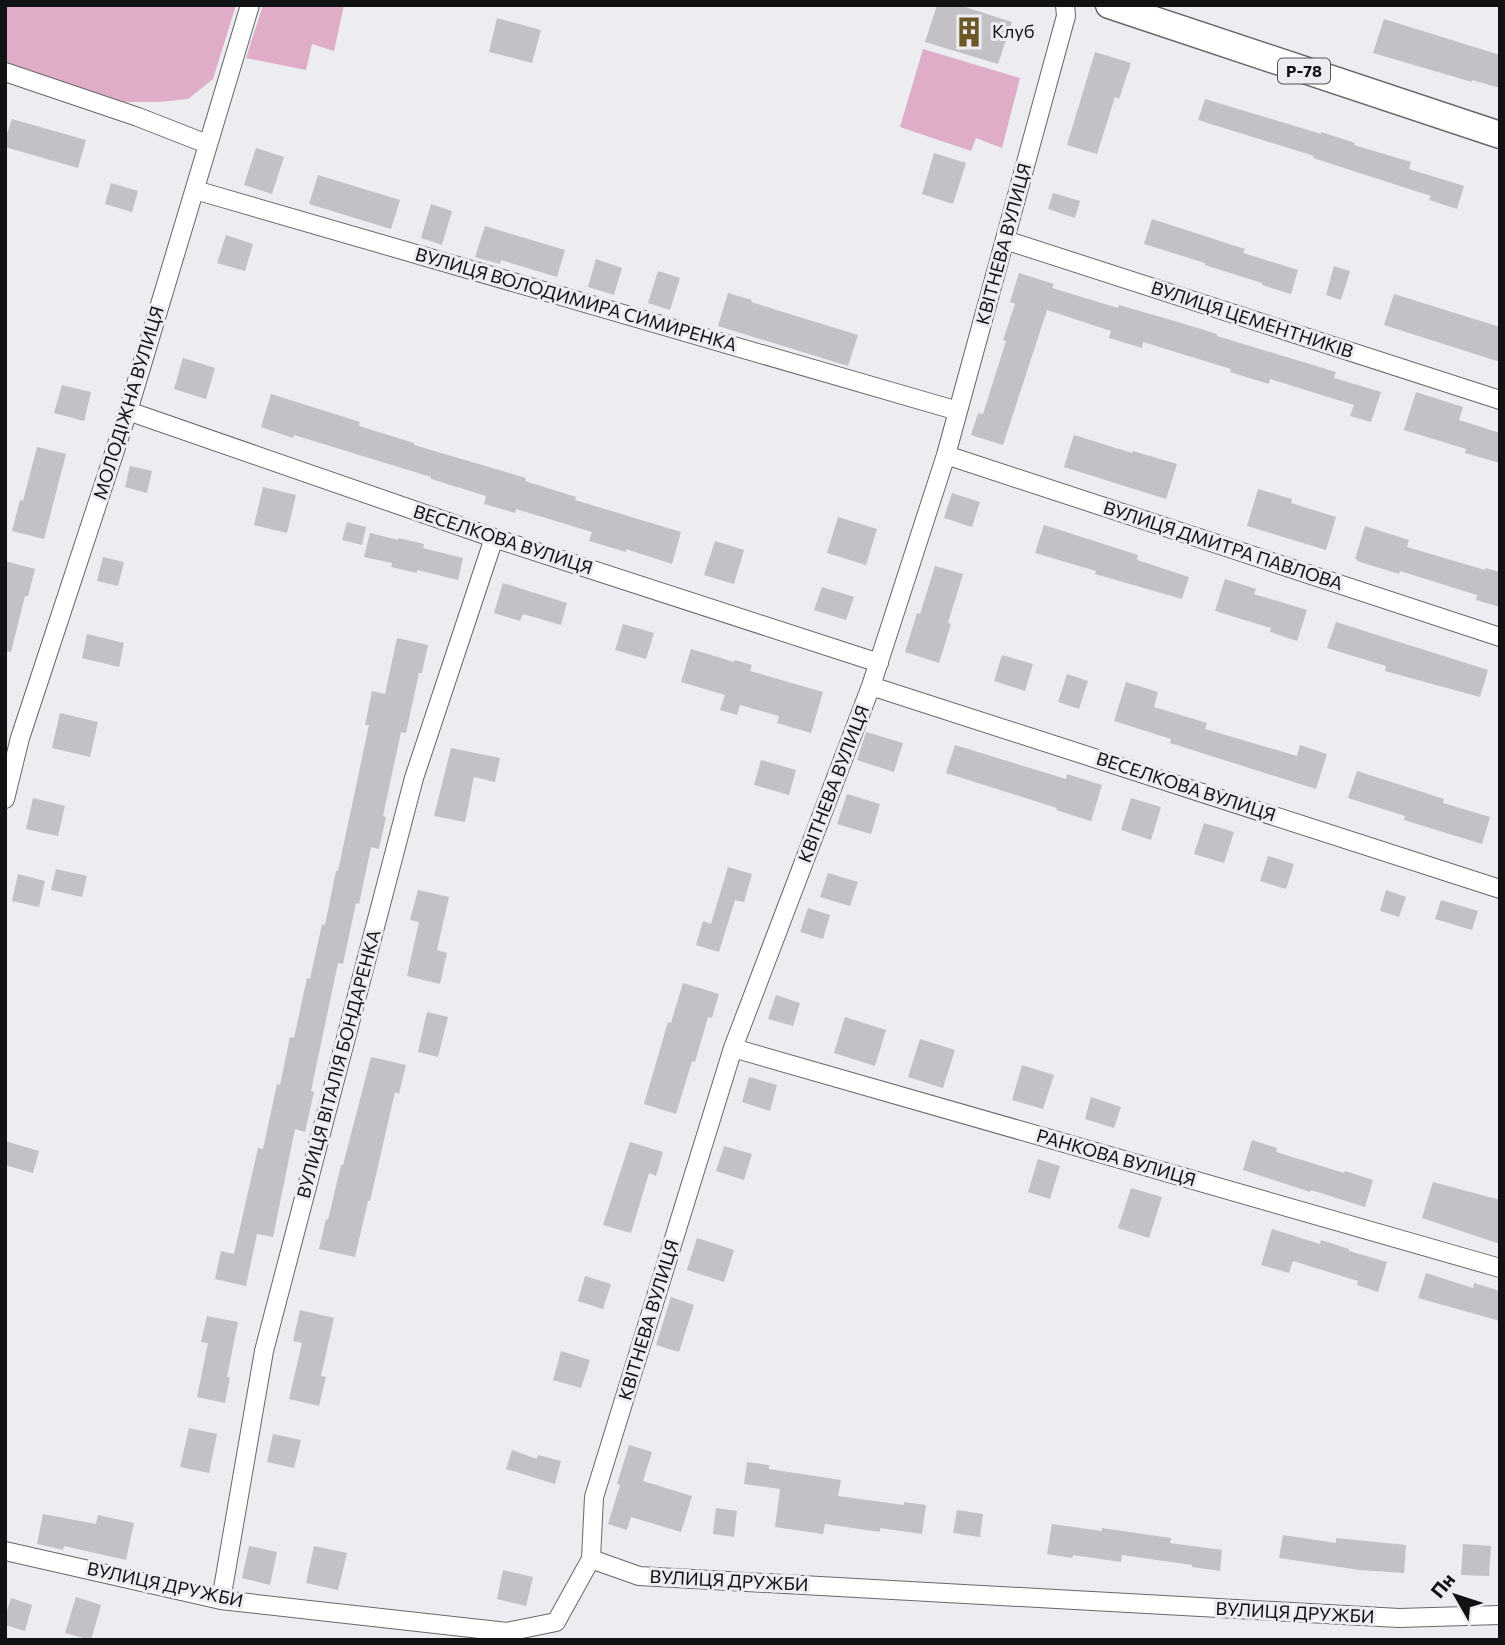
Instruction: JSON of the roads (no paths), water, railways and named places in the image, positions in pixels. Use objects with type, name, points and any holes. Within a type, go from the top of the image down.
[{"type":"main road","name":"Р-78","points":[[1109,5],[1500,135]]},
{"type":"street","name":"МОЛОДІЖНА ВУЛИЦЯ","points":[[5,799],[13,737],[128,411],[250,5]]},
{"type":"street","name":"КВІТНЕВА ВУЛИЦЯ","points":[[591,1559],[594,1497],[733,1048],[871,686],[946,456],[1066,16],[1065,5]]},
{"type":"street","points":[[5,72],[138,117],[207,144]]},
{"type":"street","name":"ВУЛИЦЯ ВОЛОДИМИРА СИМИРЕНКА","points":[[194,190],[958,411]]},
{"type":"street","name":"ВУЛИЦЯ ЦЕМЕНТНИКІВ","points":[[1005,240],[1500,400]]},
{"type":"street","name":"ВЕСЕЛКОВА ВУЛИЦЯ","points":[[128,411],[494,538],[879,663]]},
{"type":"street","name":"ВУЛИЦЯ ДМИТРА ПАВЛОВА","points":[[946,456],[1500,637]]},
{"type":"street","name":"ВУЛИЦЯ ВІТАЛІЯ БОНДАРЕНКА","points":[[221,1600],[264,1352],[414,778],[494,538]]},
{"type":"street","name":"ВЕСЕЛКОВА ВУЛИЦЯ","points":[[871,686],[1500,889]]},
{"type":"street","name":"РАНКОВА ВУЛИЦЯ","points":[[733,1048],[1500,1268]]},
{"type":"street","name":"ВУЛИЦЯ ДРУЖБИ","points":[[5,1550],[221,1600],[507,1632],[556,1622],[591,1559],[639,1576],[1399,1618],[1500,1615]]},
{"type":"place","name":"Клуб","points":[[969,32]]}]
